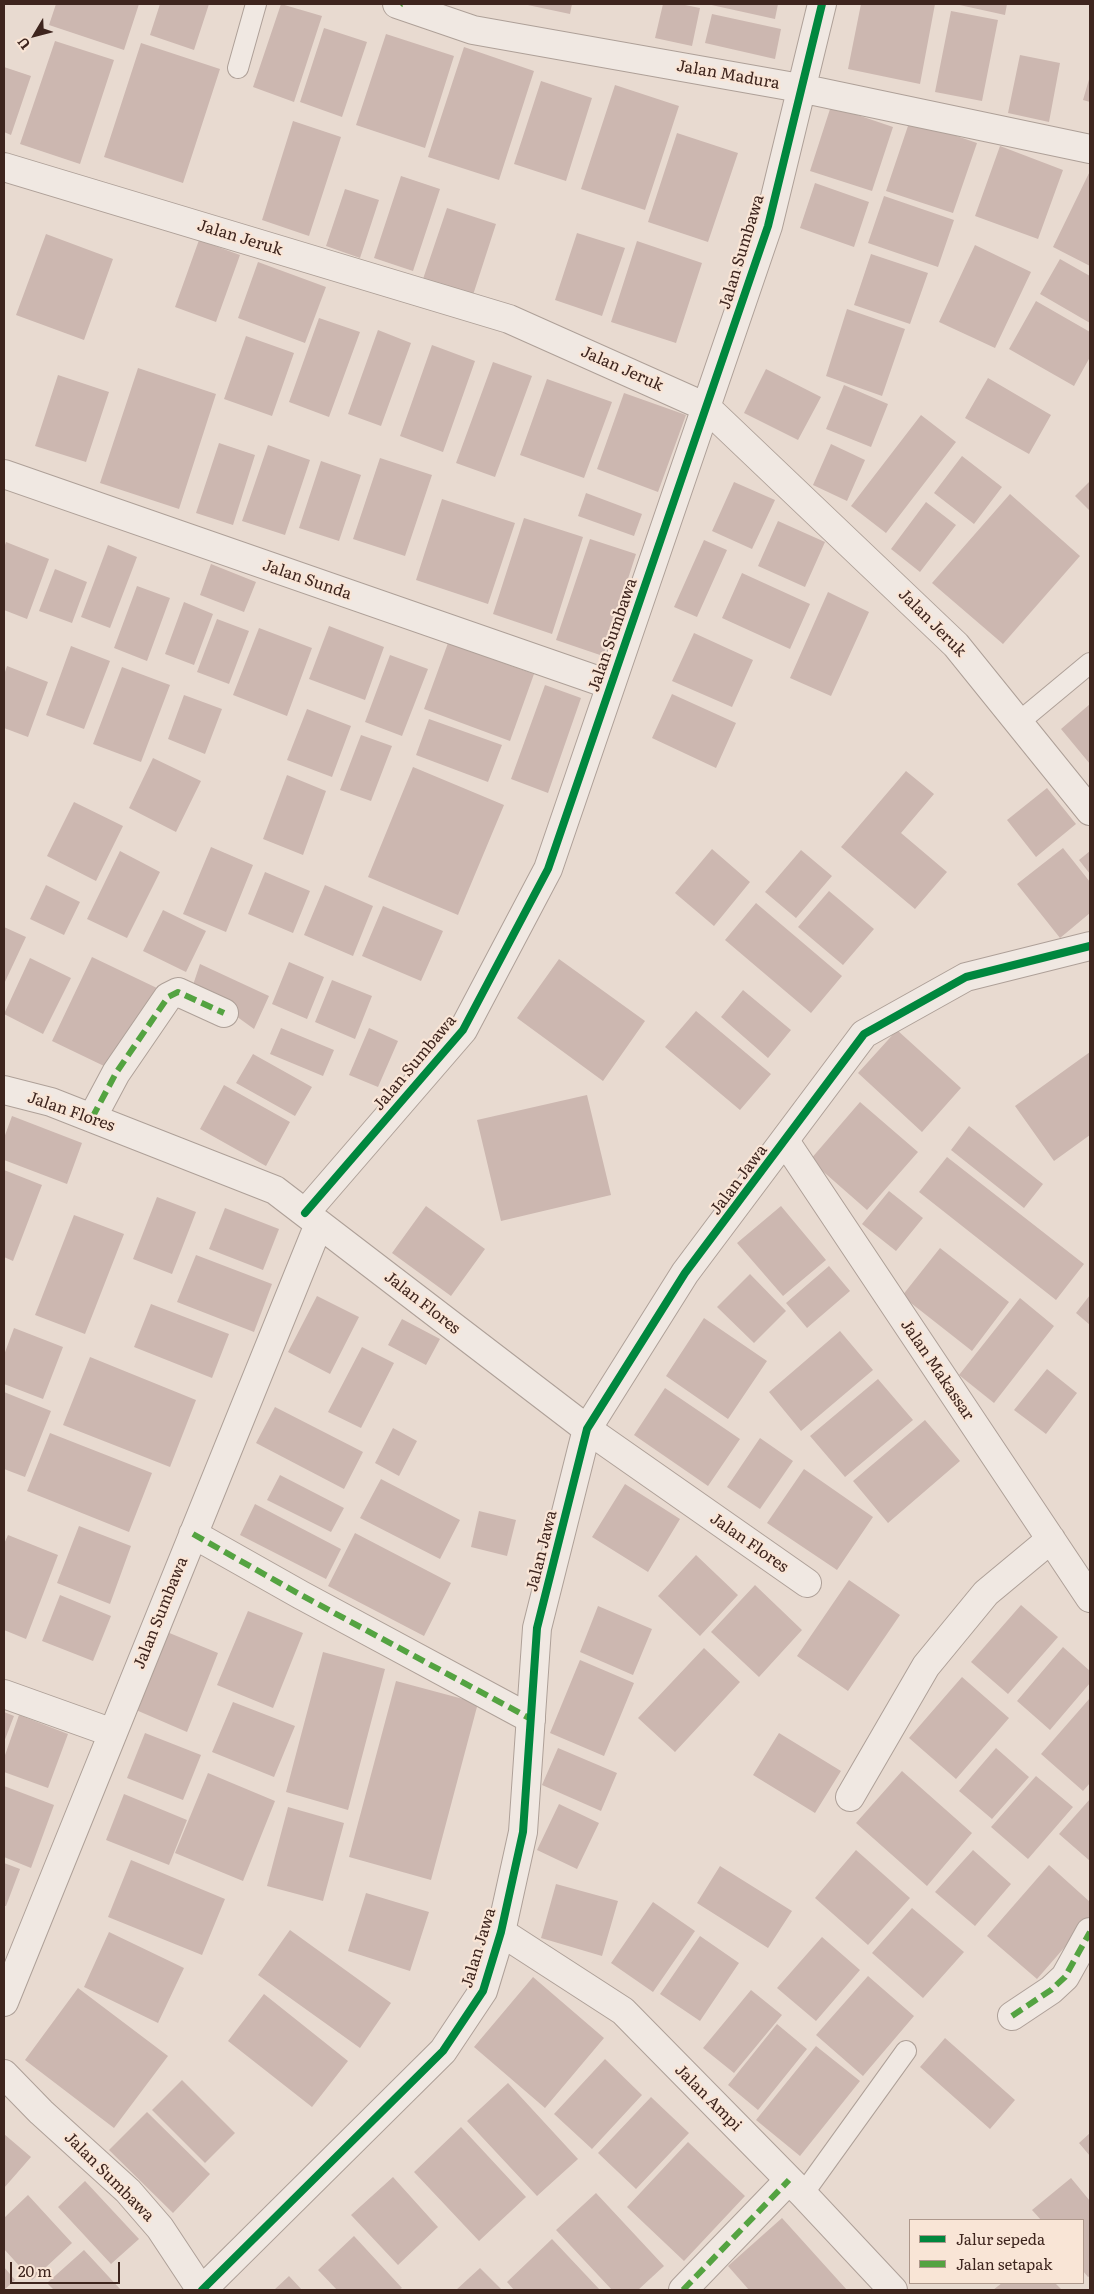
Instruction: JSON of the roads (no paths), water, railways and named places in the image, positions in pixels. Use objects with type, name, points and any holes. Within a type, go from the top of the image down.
[{"type":"street","name":"Jalan Madura","points":[[399,4],[473,30],[800,88],[1090,149]]},
{"type":"street","name":"Jalan Sumbawa","points":[[4,2002],[193,1534],[312,1218],[463,1030],[548,869],[768,226],[800,88],[822,4]]},
{"type":"street","name":"Jalan Jeruk","points":[[4,167],[509,319],[706,406],[956,645],[1090,812]]},
{"type":"street","name":"Jalan Sunda","points":[[4,474],[611,685]]},
{"type":"street","name":"Jalan Jawa","points":[[202,2290],[443,2051],[483,1991],[501,1932],[522,1832],[537,1628],[587,1429],[685,1273],[864,1034],[966,977],[1090,946]]},
{"type":"street","points":[[92,1118],[116,1073],[168,997],[178,992],[224,1014]]},
{"type":"street","name":"Jalan Flores","points":[[4,1090],[51,1102],[275,1190],[587,1429],[807,1583]]},
{"type":"street","name":"Jalan Makassar","points":[[785,1141],[1090,1598]]},
{"type":"street","points":[[193,1534],[301,1595],[531,1719]]},
{"type":"street","points":[[850,1797],[926,1666],[986,1593],[1051,1539]]},
{"type":"street","points":[[4,1694],[113,1733]]},
{"type":"street","name":"Jalan Ampi","points":[[501,1932],[623,2011],[894,2290]]},
{"type":"street","points":[[1012,2016],[1051,1990],[1064,1977],[1090,1932]]},
{"type":"street","name":"Jalan Sumbawa","points":[[4,2074],[41,2112],[128,2191],[160,2228],[202,2290]]},
{"type":"street","points":[[683,2290],[796,2187]]},
{"type":"lane","points":[[238,68],[256,4]]},
{"type":"lane","points":[[1018,722],[1090,663]]},
{"type":"lane","points":[[796,2187],[906,2050]]}]
